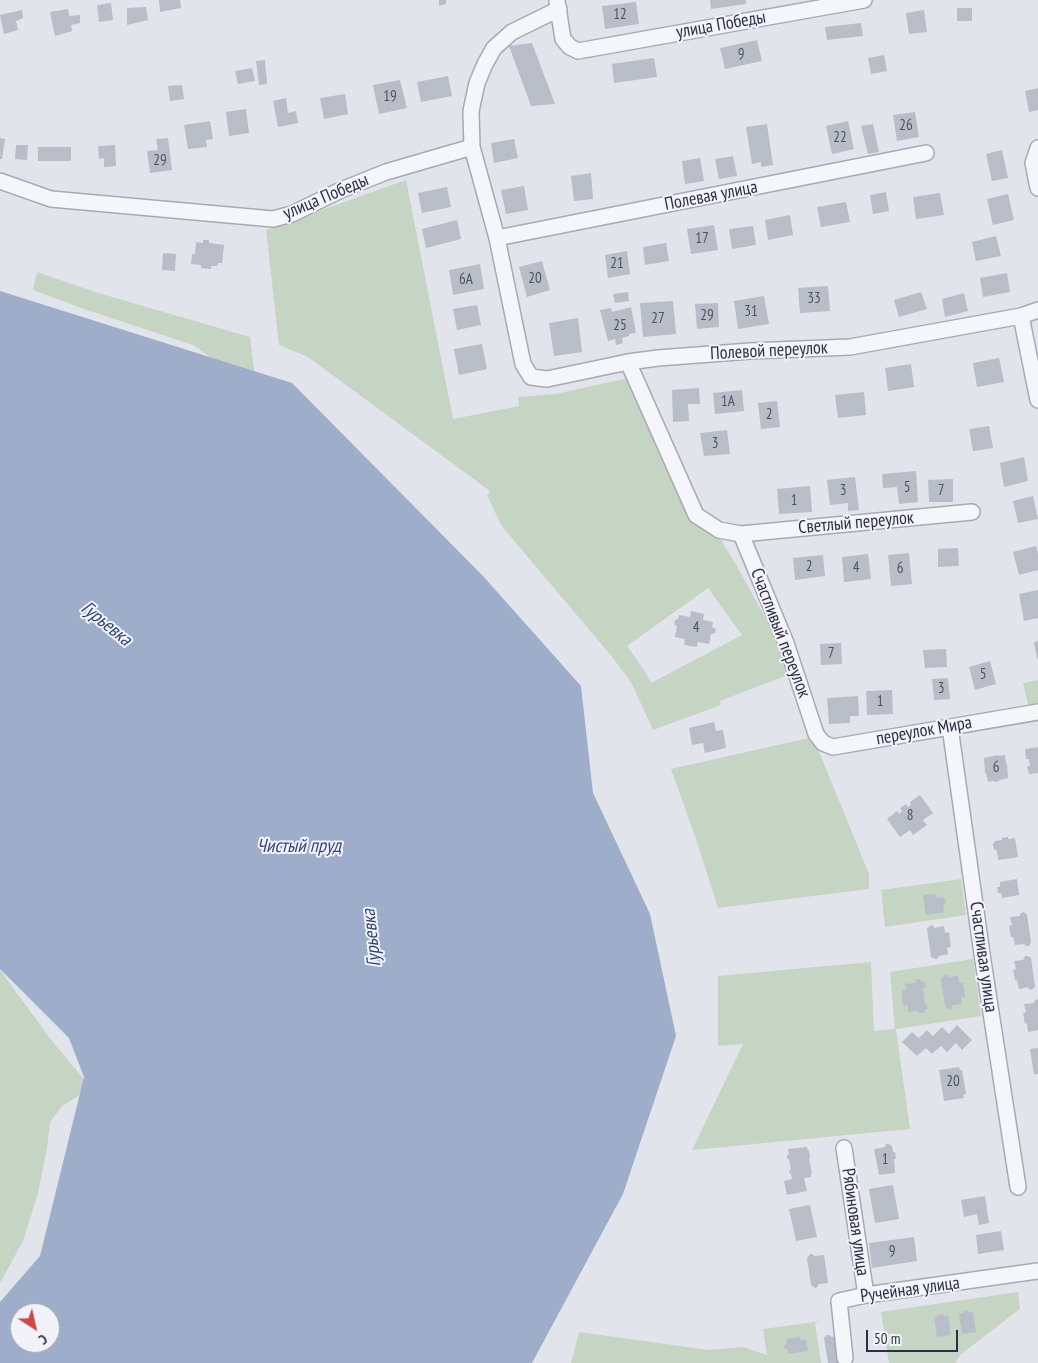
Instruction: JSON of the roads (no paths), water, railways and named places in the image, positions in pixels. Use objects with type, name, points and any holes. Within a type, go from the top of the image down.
[{"type":"street","name":"улица Победы","points":[[558,5],[563,39],[570,47],[578,50],[864,0]]},
{"type":"street","points":[[497,238],[472,147],[471,111],[477,83],[494,48],[512,32],[558,5]]},
{"type":"street","name":"улица Победы","points":[[0,181],[52,199],[274,219],[292,214],[341,190],[386,172],[472,147]]},
{"type":"street","points":[[1038,148],[1033,163],[1038,188]]},
{"type":"street","name":"Полевая улица","points":[[497,238],[926,153]]},
{"type":"street","name":"Полевой переулок","points":[[497,238],[523,364],[531,377],[547,379],[628,362],[658,358],[750,351],[850,347],[1021,316],[1038,310]]},
{"type":"street","points":[[1021,316],[1038,400]]},
{"type":"street","name":"Светлый переулок","points":[[628,362],[696,515],[719,530],[741,534],[972,512]]},
{"type":"street","name":"Счастливый переулок","points":[[741,534],[786,642],[816,734]]},
{"type":"street","name":"переулок Мира","points":[[816,734],[823,743],[833,747],[1038,712]]},
{"type":"street","name":"Счастливая улица","points":[[950,727],[983,961],[1018,1187]]},
{"type":"street","name":"Рябиновая улица","points":[[844,1148],[866,1295]]},
{"type":"street","name":"Ручейная улица","points":[[845,1358],[839,1301],[866,1295],[1038,1272]]},
{"type":"water","name":"Чистый пруд","points":[[0,291],[292,383],[483,576],[581,686],[593,793],[650,914],[676,1036],[623,1194],[532,1363],[0,1363],[0,1302],[40,1256],[84,1077],[69,1038],[0,969]]},
{"type":"water label","name":"Гурьевка","points":[[106,624]]},
{"type":"water label","name":"Гурьевка","points":[[372,938]]}]
